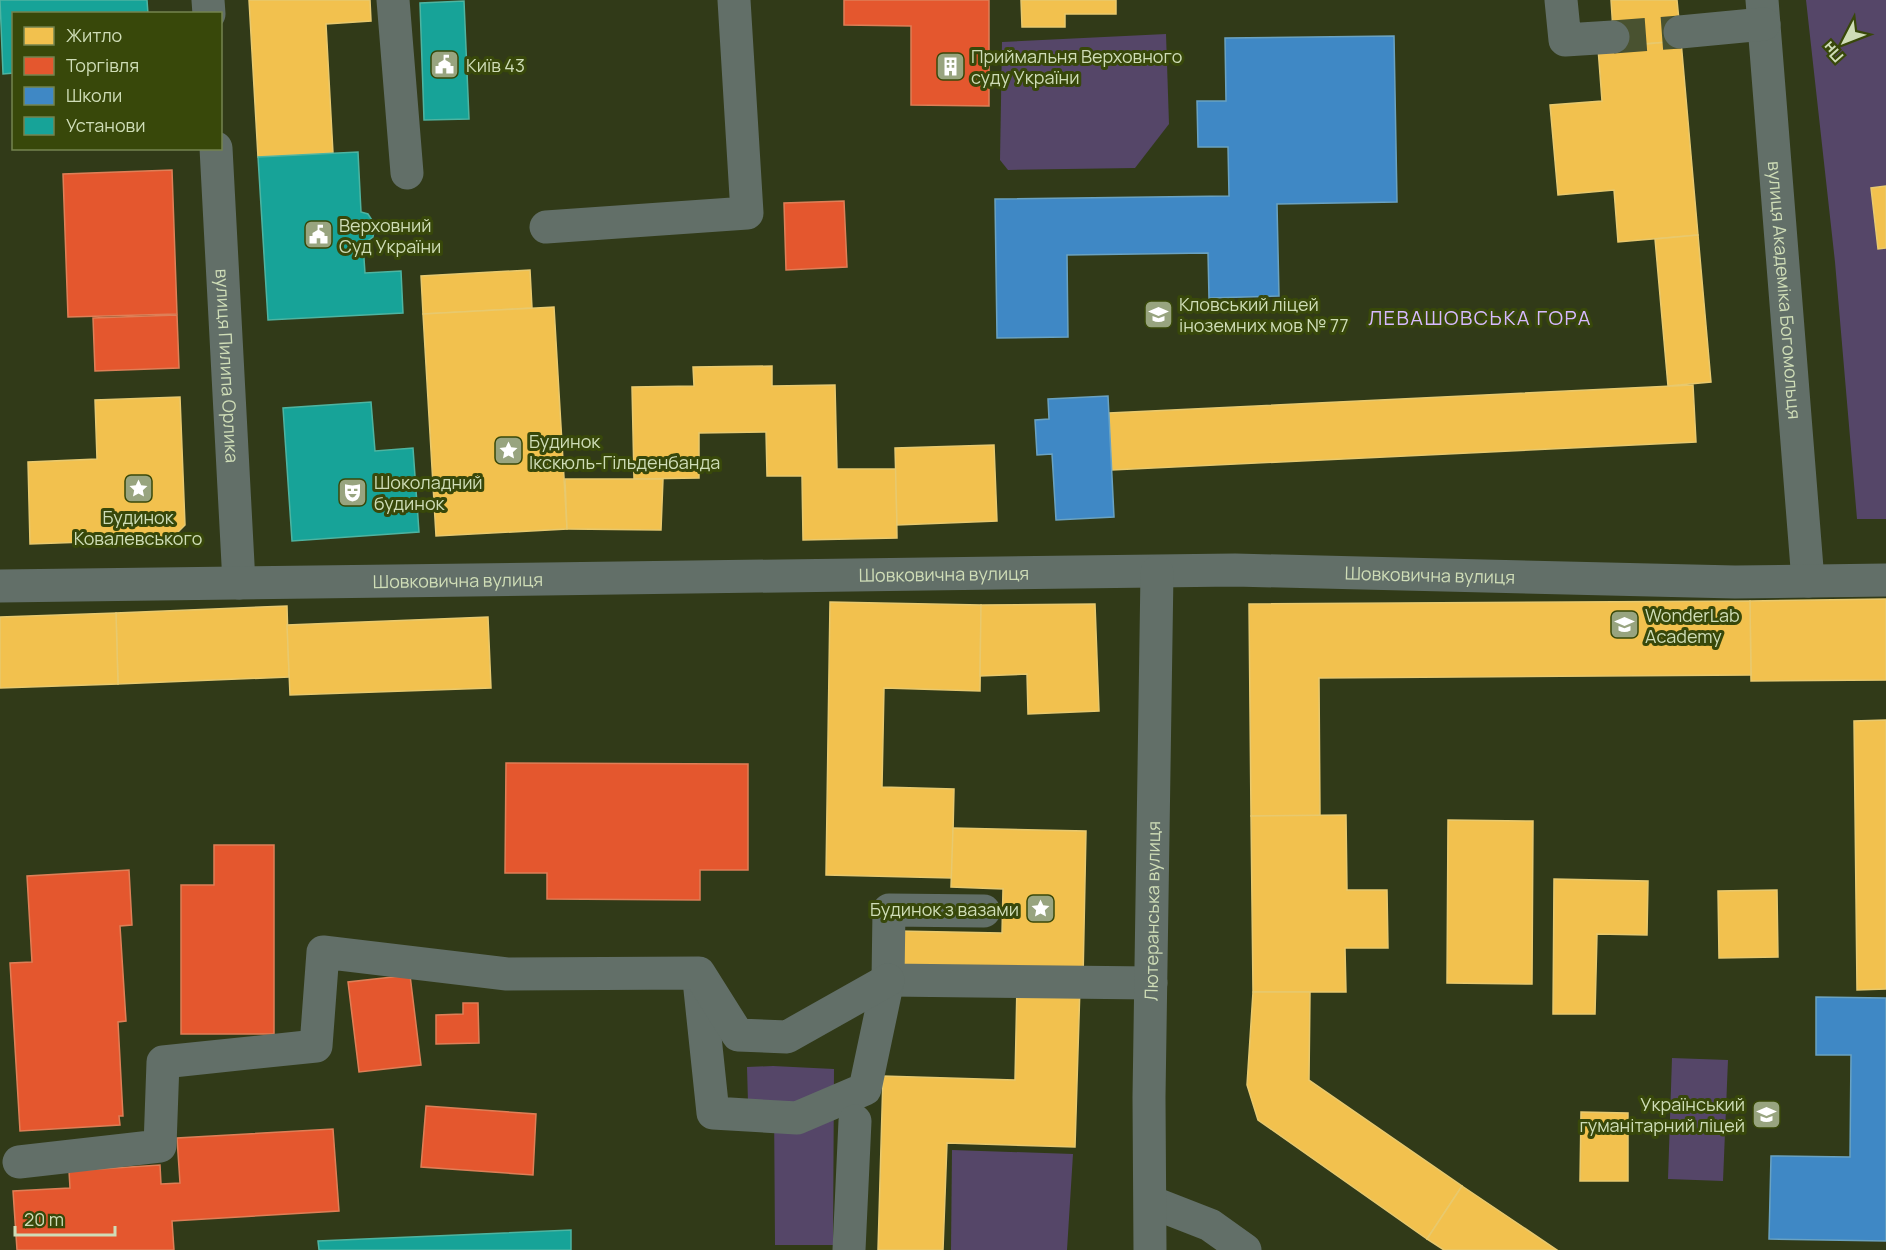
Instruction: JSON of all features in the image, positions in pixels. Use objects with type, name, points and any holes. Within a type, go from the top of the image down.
[{"type":"street","points":[[393,0],[407,173]]},
{"type":"street","points":[[546,227],[747,213],[734,0]]},
{"type":"street","points":[[1561,0],[1565,40],[1613,37]]},
{"type":"street","points":[[1680,32],[1763,12]]},
{"type":"street","name":"вулиця Академіка Богомольця","points":[[1763,12],[1808,582]]},
{"type":"street","name":"вулиця Пилипа Орлика","points":[[216,150],[239,583]]},
{"type":"street","name":"Шовковична вулиця","points":[[0,586],[1235,570],[1724,582],[1886,580]]},
{"type":"street","name":"Лютеранська вулиця","points":[[1150,1250],[1149,1097],[1157,572]]},
{"type":"street","points":[[699,973],[713,1113],[797,1118],[865,1089],[888,980],[889,910],[984,911]]},
{"type":"street","points":[[19,1162],[160,1146],[164,1062],[316,1046],[323,952],[507,974],[699,973]]},
{"type":"street","points":[[699,973],[738,1035],[787,1037],[888,980],[1151,983]]},
{"type":"street","points":[[849,1250],[855,1122]]},
{"type":"street","points":[[1151,1202],[1210,1226],[1245,1250]]},
{"type":"shaded area","points":[[1806,0],[1886,0],[1886,519],[1857,519],[1835,262]]},
{"type":"shaded area","points":[[1166,34],[1169,124],[1135,168],[1008,170],[1000,160],[1002,42]]},
{"type":"shaded area","points":[[1672,1058],[1728,1060],[1723,1181],[1668,1179]]},
{"type":"shaded area","points":[[747,1067],[834,1069],[833,1245],[775,1245],[774,1102],[748,1103]]},
{"type":"shaded area","points":[[952,1150],[1073,1154],[1067,1250],[951,1250]]},
{"type":"building: Житло","points":[[249,0],[370,0],[371,21],[326,24],[333,153],[258,157]]},
{"type":"building: Житло","points":[[1021,0],[1116,0],[1116,14],[1065,14],[1065,27],[1022,27]]},
{"type":"building: Житло","points":[[1611,0],[1677,0],[1681,41],[1614,46]]},
{"type":"building: Житло","points":[[1681,41],[1698,235],[1618,242],[1614,190],[1558,195],[1550,105],[1602,101],[1598,48]]},
{"type":"building: Житло","points":[[1886,186],[1886,248],[1878,249],[1871,188]]},
{"type":"building: Житло","points":[[1698,235],[1711,382],[1668,386],[1655,239]]},
{"type":"building: Житло","points":[[530,270],[532,308],[423,314],[421,276]]},
{"type":"building: Житло","points":[[554,307],[567,529],[436,536],[423,314]]},
{"type":"building: Житло","points":[[772,366],[772,386],[835,385],[837,469],[896,469],[897,538],[803,540],[802,476],[767,476],[766,432],[699,433],[699,478],[634,479],[632,387],[694,386],[693,367]]},
{"type":"building: Житло","points":[[1693,385],[1696,442],[1112,470],[1109,413]]},
{"type":"building: Житло","points":[[180,397],[185,525],[171,539],[30,544],[28,462],[97,459],[95,400]]},
{"type":"building: Житло","points":[[994,445],[997,521],[897,525],[895,448]]},
{"type":"building: Житло","points":[[565,479],[663,479],[661,530],[567,529]]},
{"type":"building: Житло","points":[[1886,599],[1886,680],[1751,681],[1750,601]]},
{"type":"building: Житло","points":[[1750,601],[1751,675],[1319,678],[1320,816],[1251,816],[1249,604]]},
{"type":"building: Житло","points":[[830,602],[981,605],[980,691],[884,688],[882,787],[954,789],[952,878],[826,875]]},
{"type":"building: Житло","points":[[1095,604],[1099,711],[1028,714],[1027,674],[980,676],[981,605]]},
{"type":"building: Житло","points":[[287,606],[289,677],[118,684],[116,613]]},
{"type":"building: Житло","points":[[116,613],[118,684],[0,688],[0,617]]},
{"type":"building: Житло","points":[[488,617],[491,688],[290,695],[287,625]]},
{"type":"building: Житло","points":[[1886,720],[1886,989],[1857,990],[1854,721]]},
{"type":"building: Житло","points":[[1346,815],[1347,890],[1387,890],[1388,948],[1345,948],[1346,992],[1253,992],[1251,816]]},
{"type":"building: Житло","points":[[1448,820],[1533,821],[1532,984],[1447,983]]},
{"type":"building: Житло","points":[[953,828],[1086,831],[1083,979],[897,975],[898,931],[1002,933],[1003,889],[951,887]]},
{"type":"building: Житло","points":[[1554,879],[1648,881],[1647,935],[1597,934],[1595,1014],[1553,1014]]},
{"type":"building: Житло","points":[[1777,890],[1778,957],[1719,958],[1718,891]]},
{"type":"building: Житло","points":[[1017,984],[1080,986],[1075,1147],[947,1143],[943,1250],[878,1250],[883,1076],[1015,1080]]},
{"type":"building: Житло","points":[[1253,992],[1310,992],[1309,1080],[1462,1186],[1427,1239],[1258,1120],[1247,1085]]},
{"type":"building: Житло","points":[[1581,1112],[1628,1113],[1628,1181],[1580,1181]]},
{"type":"building: Житло","points":[[1462,1186],[1557,1250],[1444,1250],[1427,1239]]},
{"type":"building: Торгівля","name":"Приймальня Верховного суду України","points":[[844,0],[989,0],[989,106],[911,105],[911,26],[844,25]]},
{"type":"building: Торгівля","points":[[172,170],[177,314],[68,317],[63,174]]},
{"type":"building: Торгівля","points":[[844,201],[847,267],[786,270],[784,203]]},
{"type":"building: Торгівля","points":[[177,315],[179,368],[95,371],[93,318]]},
{"type":"building: Торгівля","points":[[506,763],[748,764],[748,870],[700,870],[700,900],[547,899],[547,873],[505,873]]},
{"type":"building: Торгівля","points":[[214,845],[274,845],[274,1034],[181,1034],[181,885],[214,885]]},
{"type":"building: Торгівля","points":[[129,870],[132,925],[120,926],[126,1021],[118,1022],[123,1116],[119,1116],[120,1125],[20,1131],[10,963],[32,962],[27,876]]},
{"type":"building: Торгівля","points":[[410,975],[421,1065],[359,1072],[348,982]]},
{"type":"building: Торгівля","points":[[463,1003],[478,1003],[479,1043],[436,1044],[436,1015],[463,1014]]},
{"type":"building: Торгівля","points":[[426,1106],[536,1114],[533,1175],[421,1167]]},
{"type":"building: Торгівля","points":[[333,1129],[339,1211],[172,1221],[174,1250],[17,1250],[13,1191],[70,1188],[69,1171],[160,1165],[161,1184],[180,1183],[177,1138]]},
{"type":"building: Школи","points":[[1394,36],[1397,202],[1277,204],[1279,296],[1209,298],[1208,253],[1067,255],[1068,337],[997,338],[995,199],[1229,196],[1228,147],[1198,147],[1197,101],[1226,101],[1225,38]]},
{"type":"building: Школи","points":[[1108,396],[1114,517],[1056,520],[1052,454],[1037,455],[1035,420],[1049,419],[1048,399]]},
{"type":"building: Школи","points":[[1816,997],[1886,998],[1886,1241],[1769,1239],[1771,1156],[1850,1157],[1851,1055],[1816,1055]]},
{"type":"building: Установи","points":[[0,0],[147,0],[148,12],[12,12],[12,73],[3,74]]},
{"type":"building: Установи","points":[[464,1],[469,119],[424,120],[420,3]]},
{"type":"building: Установи","name":"Верховний Суд України","points":[[358,152],[361,212],[368,214],[375,225],[373,237],[363,244],[365,273],[401,271],[403,313],[268,320],[258,157]]},
{"type":"building: Установи","name":"Шоколадний будинок","points":[[371,402],[375,451],[413,448],[419,532],[292,541],[283,408]]},
{"type":"building: Установи","points":[[571,1230],[571,1250],[319,1250],[318,1241]]},
{"type":"tunnel","points":[[1613,37],[1680,32]]},
{"type":"place","name":"Київ 43","points":[[445,65]]},
{"type":"place","name":"Приймальня Верховного суду України","points":[[950,66]]},
{"type":"place","name":"Верховний Суд України","points":[[318,235]]},
{"type":"place","name":"Кловський ліцей іноземних мов № 77","points":[[1158,314]]},
{"type":"place","name":"Будинок Ікскюль-Гільденбанда","points":[[508,451]]},
{"type":"place","name":"Будинок Ковалевського","points":[[138,488]]},
{"type":"place","name":"Шоколадний будинок","points":[[353,492]]},
{"type":"place","name":"WonderLab Academy","points":[[1624,625]]},
{"type":"place","name":"Будинок з вазами","points":[[1040,909]]},
{"type":"place","name":"Український гуманітарний ліцей","points":[[1766,1114]]},
{"type":"district","name":"ЛЕВАШОВСЬКА ГОРА","points":[[1480,317]]}]
